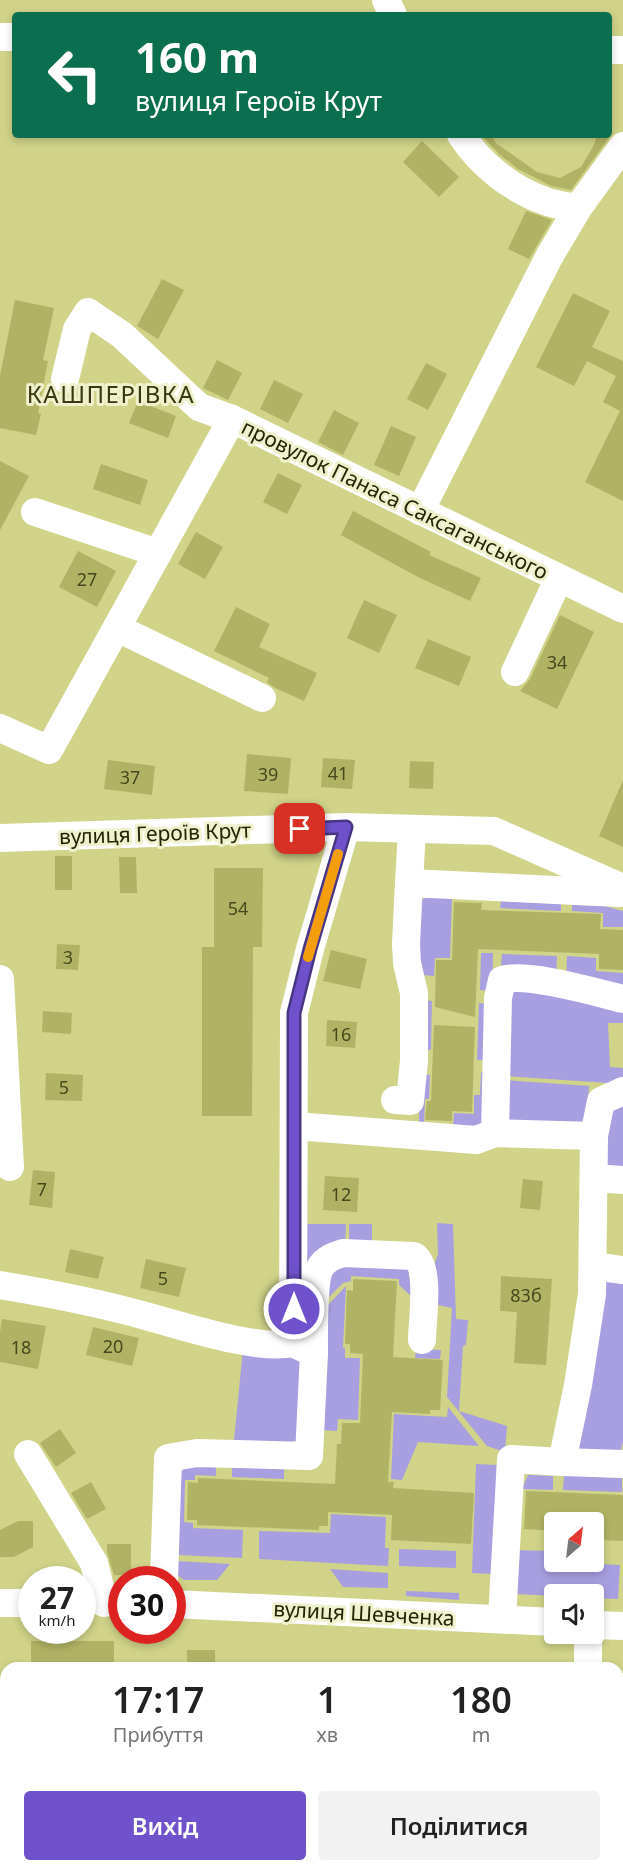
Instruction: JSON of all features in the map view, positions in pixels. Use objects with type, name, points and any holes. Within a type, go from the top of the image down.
[{"type":"street","points":[[462,138],[501,179],[546,201],[578,208]]},
{"type":"street","points":[[420,511],[549,258],[578,208],[623,146]]},
{"type":"street","points":[[65,379],[77,329],[88,312],[122,335],[199,407],[232,419]]},
{"type":"street","name":"провулок Панаса Саксаганського","points":[[0,728],[49,750],[232,419],[623,609]]},
{"type":"street","points":[[35,512],[158,553]]},
{"type":"street","points":[[515,672],[559,578]]},
{"type":"street","points":[[117,628],[262,698]]},
{"type":"street","points":[[164,1566],[168,1458],[196,1453],[309,1456],[295,1126],[294,1013],[310,949],[346,827]]},
{"type":"street","name":"вулиця Героїв Крут","points":[[0,838],[346,827],[494,831],[623,888]]},
{"type":"street","points":[[394,1100],[410,1101],[414,1060],[414,993],[407,963],[406,944],[412,830]]},
{"type":"street","points":[[409,883],[623,893]]},
{"type":"street","points":[[495,1133],[498,998],[502,980],[509,978],[552,982],[623,999]]},
{"type":"street","points":[[0,979],[10,1167]]},
{"type":"street","points":[[562,1462],[578,1385],[592,1294],[594,1136],[601,1101],[623,1091]]},
{"type":"street","points":[[295,1126],[476,1140],[495,1133],[594,1136]]},
{"type":"street","points":[[594,1178],[623,1180]]},
{"type":"street","points":[[303,1348],[317,1275],[325,1262],[343,1253],[414,1256],[419,1260],[424,1274],[422,1340]]},
{"type":"street","points":[[593,1266],[623,1270]]},
{"type":"street","points":[[0,1285],[123,1310],[235,1339],[303,1348]]},
{"type":"street","points":[[28,1454],[94,1563],[103,1603]]},
{"type":"street","points":[[502,1619],[511,1459],[623,1464]]},
{"type":"street","points":[[0,1603],[18,1603]]},
{"type":"street","name":"вулиця Шевченка","points":[[186,1605],[544,1621]]},
{"type":"street","points":[[604,1625],[623,1626]]},
{"type":"street","points":[[588,1644],[588,1662]]},
{"type":"shaded area","points":[[452,897],[450,958],[435,958],[434,976],[422,975],[416,945],[422,900]]},
{"type":"shaded area","points":[[501,901],[561,904],[561,911],[500,908]]},
{"type":"shaded area","points":[[572,905],[604,906],[623,911],[623,927],[603,927],[603,913],[572,911]]},
{"type":"shaded area","points":[[481,953],[493,953],[492,991],[480,990]]},
{"type":"shaded area","points":[[502,954],[557,956],[556,977],[507,971],[501,966]]},
{"type":"shaded area","points":[[567,956],[596,958],[596,971],[623,973],[623,991],[566,979]]},
{"type":"shaded area","points":[[504,989],[623,1005],[623,1023],[608,1023],[610,1067],[623,1068],[623,1084],[503,1076]]},
{"type":"shaded area","points":[[423,1000],[432,1001],[431,1050],[425,1049]]},
{"type":"shaded area","points":[[479,1003],[492,1004],[490,1060],[477,1060]]},
{"type":"shaded area","points":[[481,1072],[490,1073],[489,1120],[471,1128],[453,1127],[454,1113],[474,1114],[474,1095],[480,1095]]},
{"type":"shaded area","points":[[424,1074],[430,1075],[429,1099],[425,1099],[424,1125],[419,1124],[419,1083]]},
{"type":"shaded area","points":[[503,1080],[589,1086],[587,1124],[506,1122]]},
{"type":"shaded area","points":[[623,1098],[623,1174],[603,1173],[604,1113]]},
{"type":"shaded area","points":[[437,1223],[453,1224],[456,1319],[468,1320],[466,1345],[463,1346],[459,1411],[507,1426],[505,1452],[487,1446],[447,1397],[452,1308],[438,1305],[432,1271],[438,1254]]},
{"type":"shaded area","points":[[298,1224],[346,1224],[345,1247],[296,1330]]},
{"type":"shaded area","points":[[349,1224],[372,1224],[372,1248],[349,1248]]},
{"type":"shaded area","points":[[341,1265],[408,1268],[412,1297],[399,1285],[399,1279],[351,1276],[351,1281],[343,1283],[326,1300],[327,1279]]},
{"type":"shaded area","points":[[603,1277],[623,1279],[623,1441],[620,1454],[575,1451]]},
{"type":"shaded area","points":[[346,1286],[343,1348],[345,1348],[345,1358],[360,1358],[358,1420],[338,1419],[337,1431],[322,1430],[327,1306]]},
{"type":"shaded area","points":[[243,1349],[303,1355],[305,1440],[233,1450]]},
{"type":"shaded area","points":[[416,1349],[441,1350],[440,1359],[415,1358]]},
{"type":"shaded area","points":[[448,1407],[479,1446],[418,1442],[402,1480],[391,1479],[394,1414],[447,1417]]},
{"type":"shaded area","points":[[216,1464],[216,1476],[195,1475],[195,1480],[185,1480],[184,1522],[193,1523],[193,1528],[243,1530],[242,1558],[177,1555],[181,1472],[185,1467]]},
{"type":"shaded area","points":[[476,1464],[497,1465],[493,1574],[472,1573]]},
{"type":"shaded area","points":[[232,1466],[284,1468],[284,1479],[232,1477]]},
{"type":"shaded area","points":[[528,1475],[553,1476],[553,1490],[522,1489]]},
{"type":"shaded area","points":[[564,1475],[622,1478],[622,1492],[563,1490]]},
{"type":"shaded area","points":[[331,1514],[386,1517],[385,1548],[389,1548],[388,1566],[259,1559],[259,1531],[330,1533]]},
{"type":"shaded area","points":[[399,1549],[456,1551],[456,1568],[399,1566]]},
{"type":"shaded area","points":[[514,1550],[544,1551],[544,1572],[604,1572],[604,1564],[620,1565],[618,1599],[604,1598],[604,1584],[544,1584],[544,1595],[515,1594]]},
{"type":"shaded area","points":[[177,1561],[230,1564],[217,1580],[186,1580],[186,1566],[177,1566]]},
{"type":"shaded area","points":[[330,1569],[388,1573],[388,1588],[343,1587]]},
{"type":"shaded area","points":[[406,1591],[459,1593],[459,1600],[406,1596]]},
{"type":"building","points":[[484,138],[493,138],[496,143],[537,172],[560,178],[581,167],[596,138],[609,138],[571,190],[551,186],[518,169]]},
{"type":"building","points":[[422,141],[459,177],[439,197],[403,162]]},
{"type":"building","points":[[526,211],[552,220],[529,259],[508,249]]},
{"type":"building","points":[[162,279],[184,290],[158,339],[137,326]]},
{"type":"building","points":[[573,293],[610,311],[592,347],[623,361],[623,501],[585,482],[620,411],[603,402],[616,376],[587,361],[574,386],[536,367]]},
{"type":"building","points":[[15,300],[54,308],[43,360],[48,361],[36,435],[0,428],[0,376]]},
{"type":"building","points":[[217,360],[242,373],[228,400],[203,388]]},
{"type":"building","points":[[426,363],[447,374],[428,410],[407,399]]},
{"type":"building","points":[[274,380],[303,394],[288,423],[260,409]]},
{"type":"building","points":[[138,401],[176,416],[168,438],[129,423]]},
{"type":"building","points":[[334,410],[359,423],[343,455],[318,442]]},
{"type":"building","points":[[391,426],[416,437],[399,476],[374,465]]},
{"type":"building","points":[[0,461],[29,476],[0,530]]},
{"type":"building","points":[[101,464],[148,480],[140,505],[93,489]]},
{"type":"building","points":[[278,473],[302,485],[287,514],[263,502]]},
{"type":"building","points":[[353,511],[431,552],[429,555],[481,578],[470,601],[418,577],[341,535]]},
{"type":"building","points":[[196,532],[223,547],[205,579],[178,564]]},
{"type":"building","points":[[78,551],[116,571],[97,607],[59,587]]},
{"type":"building","points":[[364,600],[397,615],[379,653],[347,638]]},
{"type":"building","points":[[236,607],[270,624],[259,647],[317,673],[304,701],[275,688],[267,682],[269,678],[214,651]]},
{"type":"building","points":[[560,615],[594,632],[557,709],[520,691],[530,679]]},
{"type":"building","points":[[428,639],[471,657],[459,686],[415,668]]},
{"type":"building","points":[[247,754],[291,758],[288,794],[244,791]]},
{"type":"building","points":[[323,758],[355,760],[352,789],[321,787]]},
{"type":"building","points":[[108,760],[155,766],[152,795],[104,789]]},
{"type":"building","points":[[410,761],[434,762],[433,789],[409,788]]},
{"type":"building","points":[[623,780],[623,847],[599,836]]},
{"type":"building","points":[[55,856],[72,856],[72,890],[55,890]]},
{"type":"building","points":[[119,857],[136,857],[137,893],[120,893]]},
{"type":"building","points":[[214,868],[263,868],[262,947],[253,947],[252,1116],[202,1116],[202,947],[214,947]]},
{"type":"building","points":[[454,902],[482,903],[481,910],[601,914],[600,929],[623,930],[623,970],[599,969],[599,954],[478,949],[475,1017],[435,1007],[436,960],[452,960]]},
{"type":"building","points":[[57,944],[80,945],[78,970],[56,969]]},
{"type":"building","points":[[331,950],[367,959],[360,989],[323,981]]},
{"type":"building","points":[[43,1011],[72,1013],[71,1034],[42,1032]]},
{"type":"building","points":[[327,1020],[357,1022],[355,1048],[326,1046]]},
{"type":"building","points":[[434,1025],[475,1027],[472,1112],[452,1111],[452,1121],[425,1120],[427,1101],[431,1101]]},
{"type":"building","points":[[46,1073],[83,1075],[82,1101],[45,1100]]},
{"type":"building","points":[[33,1170],[55,1172],[52,1208],[29,1205]]},
{"type":"building","points":[[325,1176],[359,1178],[357,1212],[323,1210]]},
{"type":"building","points":[[523,1179],[543,1181],[540,1210],[520,1208]]},
{"type":"building","points":[[70,1249],[104,1257],[98,1279],[65,1272]]},
{"type":"building","points":[[146,1259],[186,1268],[179,1297],[140,1288]]},
{"type":"building","points":[[501,1276],[552,1279],[546,1365],[514,1363],[517,1312],[500,1311]]},
{"type":"building","points":[[353,1279],[397,1281],[393,1357],[443,1360],[440,1410],[430,1410],[430,1414],[392,1412],[388,1482],[394,1482],[393,1488],[474,1493],[471,1544],[391,1540],[392,1515],[328,1512],[328,1526],[319,1526],[319,1530],[197,1525],[197,1520],[187,1520],[188,1482],[198,1483],[198,1478],[335,1484],[337,1444],[341,1444],[342,1423],[360,1423],[363,1354],[350,1353],[350,1344],[345,1344],[347,1290],[353,1291]]},
{"type":"building","points":[[2,1319],[46,1326],[38,1369],[0,1362]]},
{"type":"building","points":[[93,1327],[139,1338],[132,1366],[86,1355]]},
{"type":"building","points":[[60,1429],[76,1453],[56,1467],[40,1443]]},
{"type":"building","points":[[91,1482],[106,1509],[87,1519],[71,1493]]},
{"type":"building","points":[[526,1491],[623,1495],[623,1541],[604,1540],[604,1512],[544,1512],[544,1530],[524,1529]]},
{"type":"building","points":[[18,1521],[33,1521],[33,1547],[14,1557],[0,1557],[0,1530]]},
{"type":"building","points":[[107,1544],[131,1544],[131,1566],[111,1566]]},
{"type":"building","points":[[96,1641],[108,1641],[108,1644],[114,1644],[114,1662],[31,1662],[31,1644],[96,1644]]},
{"type":"building","points":[[187,1650],[215,1650],[215,1662],[187,1662]]},
{"type":"slow traffic","points":[[308,957],[338,854]]},
{"type":"district","name":"КАШПЕРІВКА","points":[[111,393]]},
{"type":"route","points":[[294,1309],[294,1013],[310,949],[346,827],[300,829]]}]
